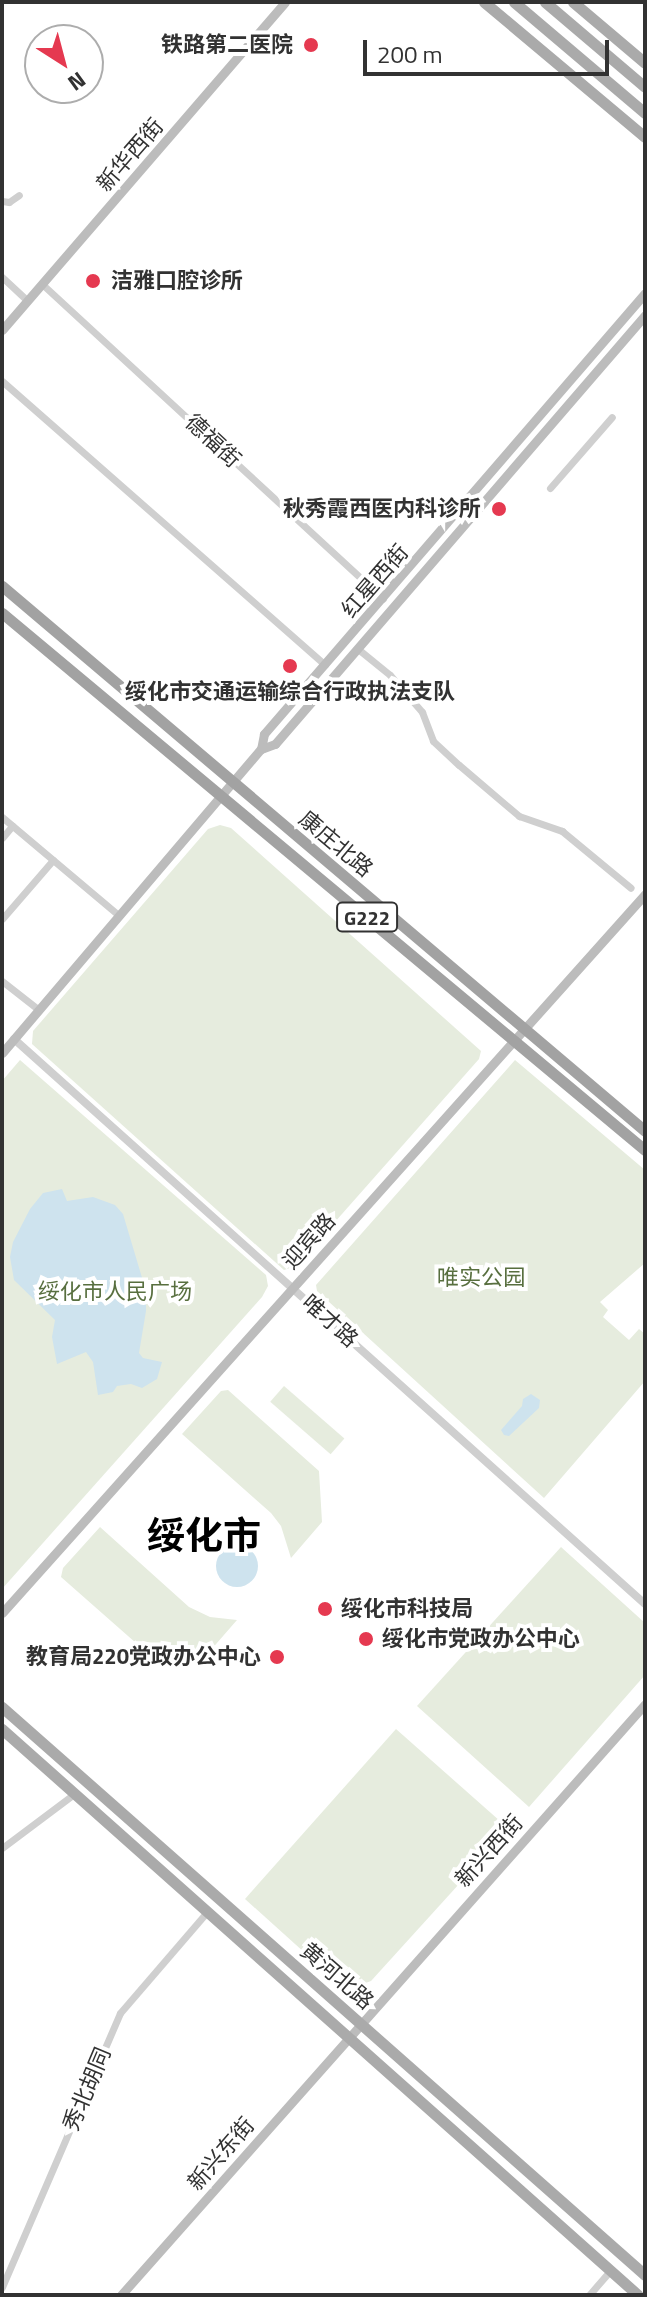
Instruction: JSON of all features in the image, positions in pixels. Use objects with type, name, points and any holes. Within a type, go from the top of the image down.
[{"type":"highway","name":"康庄北路","points":[[2,586],[645,1131]]},
{"type":"highway","name":"康庄北路","points":[[2,613],[645,1150]]},
{"type":"main road","name":"新华西街","points":[[2,330],[285,2]]},
{"type":"main road","points":[[484,2],[645,137]]},
{"type":"main road","points":[[514,2],[645,113]]},
{"type":"main road","points":[[545,2],[645,87]]},
{"type":"main road","points":[[573,2],[645,63]]},
{"type":"main road","name":"红星西街","points":[[261,749],[264,734],[644,295]]},
{"type":"main road","name":"红星西街","points":[[2,1053],[219,796],[261,749],[275,744],[645,315]]},
{"type":"main road","points":[[513,450],[522,458]]},
{"type":"main road","points":[[383,599],[394,608]]},
{"type":"main road","name":"迎宾路","points":[[2,1613],[645,894]]},
{"type":"main road","name":"新兴西街","points":[[348,2036],[645,1704]]},
{"type":"main road","name":"黄河北路","points":[[2,1707],[645,2275]]},
{"type":"main road","name":"黄河北路","points":[[2,1729],[638,2295]]},
{"type":"main road","name":"新兴东街","points":[[121,2295],[348,2036]]},
{"type":"street","points":[[2,201],[9,202],[19,195]]},
{"type":"street","points":[[2,277],[28,301]]},
{"type":"street","name":"德福街","points":[[42,284],[383,599]]},
{"type":"street","points":[[2,381],[325,665]]},
{"type":"street","points":[[550,488],[612,417]]},
{"type":"street","points":[[358,649],[390,675],[422,712],[433,741],[459,765],[519,816],[562,831],[631,888]]},
{"type":"street","points":[[2,817],[117,914]]},
{"type":"street","points":[[2,838],[12,826]]},
{"type":"street","points":[[2,919],[53,860]]},
{"type":"street","points":[[2,981],[39,1010]]},
{"type":"street","name":"唯才路","points":[[14,1039],[645,1604]]},
{"type":"street","points":[[2,1848],[74,1794]]},
{"type":"street","name":"秀北胡同","points":[[2,2287],[120,2013],[207,1912]]},
{"type":"street","points":[[589,2295],[610,2271]]},
{"type":"green space","points":[[220,825],[231,828],[481,1051],[479,1059],[296,1266],[284,1270],[32,1044],[33,1031],[208,829]]},
{"type":"green space","name":"绥化市人民广场","points":[[20,1060],[266,1275],[268,1286],[262,1297],[2,1589],[2,1081]]},
{"type":"green space","name":"唯实公园","points":[[515,1060],[645,1170],[645,1263],[600,1302],[608,1310],[603,1317],[629,1340],[639,1329],[645,1334],[645,1381],[544,1498],[317,1291],[316,1285]]},
{"type":"green space","points":[[284,1386],[344,1438],[331,1454],[270,1402]]},
{"type":"green space","points":[[228,1390],[319,1471],[322,1522],[291,1558],[281,1526],[271,1513],[182,1434],[221,1391]]},
{"type":"green space","points":[[100,1527],[189,1607],[210,1617],[237,1620],[210,1651],[194,1659],[153,1658],[61,1577],[63,1568]]},
{"type":"green space","points":[[561,1547],[645,1623],[645,1675],[529,1807],[417,1706]]},
{"type":"green space","points":[[396,1729],[509,1829],[371,1981],[346,1990],[245,1899]]},
{"type":"water","points":[[62,1189],[67,1201],[93,1197],[115,1205],[123,1214],[146,1291],[139,1353],[143,1358],[162,1362],[157,1379],[142,1388],[131,1384],[117,1386],[113,1392],[98,1395],[93,1362],[86,1352],[57,1364],[52,1337],[55,1320],[14,1280],[10,1257],[13,1242],[30,1209],[43,1193]]},
{"type":"water","points":[[531,1394],[540,1400],[539,1408],[509,1436],[504,1435],[501,1430],[522,1406],[523,1399]]},
{"type":"water","points":[[237,1545],[252,1551],[258,1566],[252,1581],[237,1587],[222,1581],[216,1566],[222,1551]]},
{"type":"place","name":"铁路第二医院","points":[[311,45]]},
{"type":"place","name":"洁雅口腔诊所","points":[[93,281]]},
{"type":"place","name":"秋秀霞西医内科诊所","points":[[499,509]]},
{"type":"place","name":"绥化市交通运输综合行政执法支队","points":[[290,666]]},
{"type":"place","name":"绥化市科技局","points":[[325,1609]]},
{"type":"place","name":"绥化市党政办公中心","points":[[366,1639]]},
{"type":"place","name":"教育局220党政办公中心","points":[[277,1657]]},
{"type":"district","name":"绥化市","points":[[204,1536]]}]
